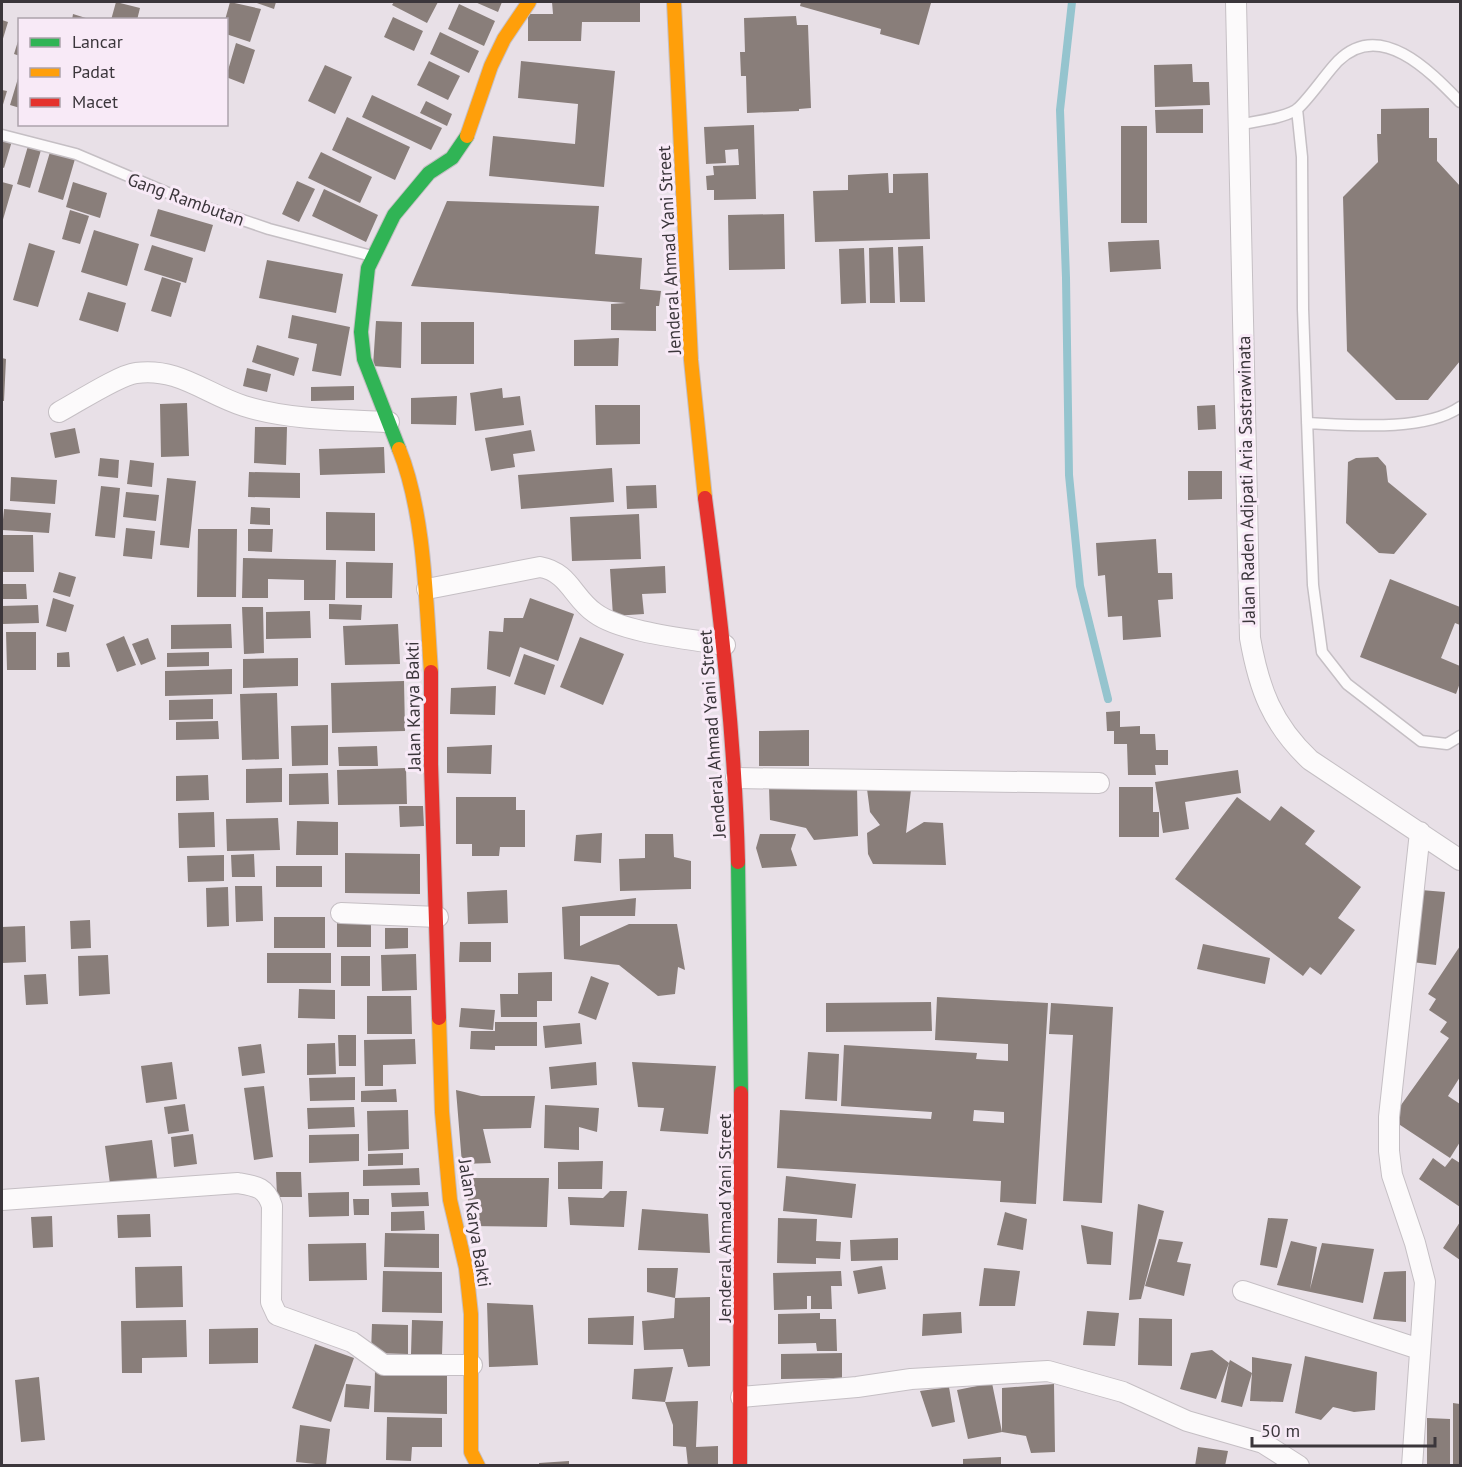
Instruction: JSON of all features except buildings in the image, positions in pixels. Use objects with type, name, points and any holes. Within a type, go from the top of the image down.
[{"type":"main road","name":"Jalan Karya Bakti","points":[[478,1466],[471,1452],[471,1314],[466,1269],[447,1178],[438,1010],[438,917],[427,589],[415,502],[405,464],[371,381],[362,345],[364,293],[372,256],[394,215],[429,173],[452,158],[464,143],[491,66],[504,39],[529,2]]},
{"type":"main road","name":"Jenderal Ahmad Yani Street","points":[[674,2],[691,360],[700,462],[725,645],[736,778],[741,981],[740,1466]]},
{"type":"street","name":"Jalan Raden Adipati Aria Sastrawinata","points":[[1236,2],[1250,638],[1255,665],[1264,696],[1290,741],[1310,760],[1461,860]]},
{"type":"street","points":[[59,412],[134,373],[161,373],[184,378],[244,406],[315,418],[389,422]]},
{"type":"street","points":[[427,589],[540,567],[547,568],[567,579],[595,614],[622,626],[725,645]]},
{"type":"street","points":[[736,778],[1099,783]]},
{"type":"street","points":[[1412,1466],[1425,1291],[1424,1271],[1392,1175],[1389,1117],[1420,832]]},
{"type":"street","points":[[341,913],[438,917]]},
{"type":"street","points":[[2,1200],[238,1183],[258,1186],[268,1193],[272,1206],[271,1302],[277,1316],[352,1342],[384,1365],[471,1365]]},
{"type":"street","points":[[1243,1291],[1419,1349]]},
{"type":"street","points":[[741,1397],[857,1387],[911,1379],[1048,1371],[1123,1392],[1187,1421],[1263,1443],[1299,1466]]},
{"type":"lane","points":[[1238,125],[1297,110],[1337,61],[1348,52],[1369,44],[1389,47],[1408,57],[1461,102]]},
{"type":"lane","points":[[1297,110],[1302,157],[1307,423],[1313,585],[1322,652],[1347,684],[1421,741],[1447,744],[1461,736]]},
{"type":"lane","name":"Gang Rambutan","points":[[2,135],[76,154],[187,201],[269,229],[372,256]]},
{"type":"lane","points":[[1307,423],[1409,423],[1452,414],[1461,407]]},
{"type":"waterway","points":[[1072,2],[1060,110],[1066,278],[1069,475],[1080,586],[1108,699]]},
{"type":"traffic: fast","points":[[399,449],[364,359],[361,332],[368,268],[394,215],[429,173],[452,158],[467,136]]},
{"type":"traffic: fast","points":[[738,862],[741,1093]]},
{"type":"traffic: slow","points":[[467,136],[491,66],[504,39],[529,2]]},
{"type":"traffic: slow","points":[[674,2],[691,360],[705,498]]},
{"type":"traffic: slow","points":[[399,449],[408,474],[419,529],[426,588],[431,672]]},
{"type":"traffic: slow","points":[[439,1018],[442,1112],[450,1200],[466,1268],[471,1314],[471,1452],[478,1466]]},
{"type":"traffic: jam","points":[[705,498],[726,679],[734,770],[738,862]]},
{"type":"traffic: jam","points":[[431,672],[431,764],[439,1018]]},
{"type":"traffic: jam","points":[[740,1466],[741,1093]]}]
